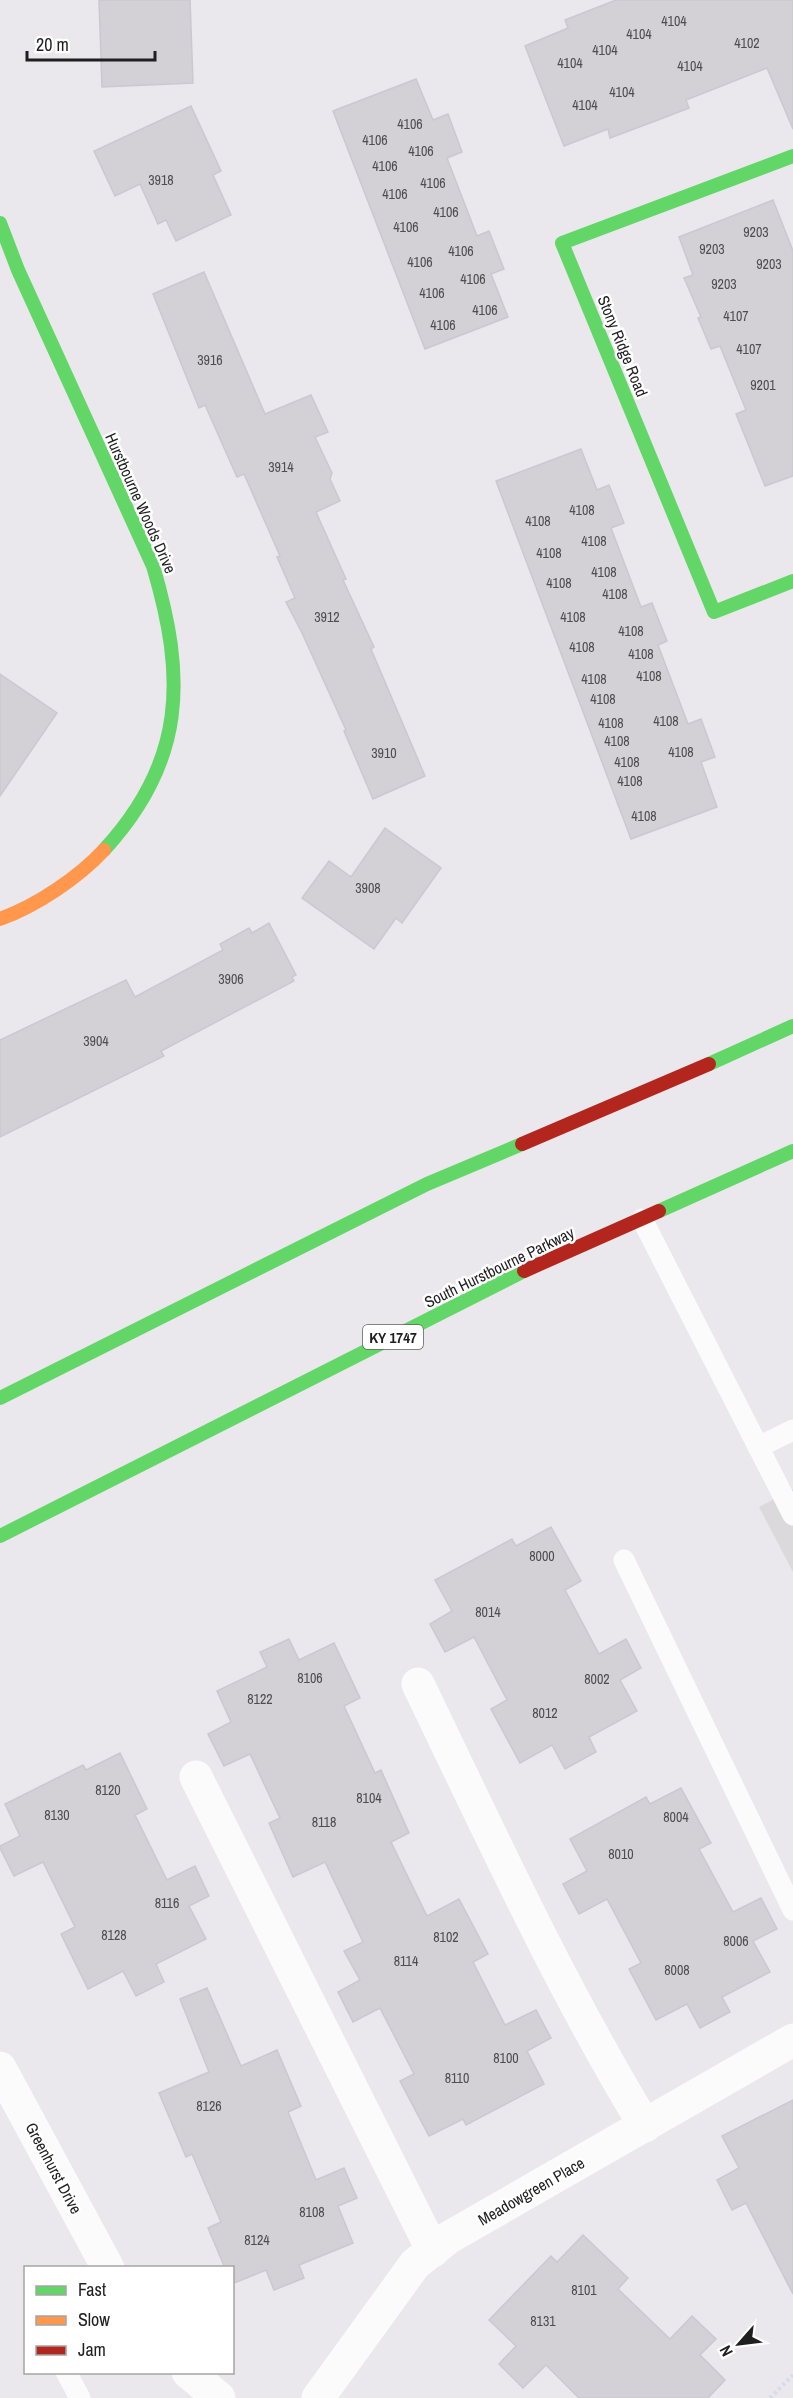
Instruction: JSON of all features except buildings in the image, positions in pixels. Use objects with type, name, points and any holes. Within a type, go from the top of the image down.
[{"type":"main road","name":"Stony Ridge Road","points":[[793,156],[562,243],[714,612],[793,581]]},
{"type":"main road","name":"Hurstbourne Woods Drive","points":[[0,223],[18,270],[153,566],[167,613],[176,696],[170,732],[157,770],[142,802],[118,834],[94,860],[68,882],[0,919]]},
{"type":"main road","points":[[0,1398],[427,1184],[708,1065],[793,1026]]},
{"type":"main road","name":"South Hurstbourne Parkway","points":[[0,1536],[510,1278],[793,1152]]},
{"type":"street","points":[[417,1683],[544,1944],[645,2126]]},
{"type":"street","points":[[196,1777],[433,2251]]},
{"type":"street","name":"Meadowgreen Place","points":[[318,2398],[415,2264],[448,2238],[793,2040]]},
{"type":"street","name":"Greenhurst Drive","points":[[0,2068],[107,2266]]},
{"type":"street","points":[[189,2374],[219,2398]]},
{"type":"lane","points":[[642,1219],[793,1515]]},
{"type":"lane","points":[[758,1447],[793,1430]]},
{"type":"lane","points":[[624,1560],[793,1910]]},
{"type":"lane","points":[[67,2374],[80,2398]]},
{"type":"path","points":[[770,2398],[793,2374]]},
{"type":"shaded area","points":[[793,1489],[793,1572],[759,1507]]},
{"type":"traffic: fast","points":[[793,156],[562,243],[714,612],[793,581]]},
{"type":"traffic: fast","points":[[0,223],[18,270],[153,566],[164,606],[171,645],[174,681],[172,716],[164,750],[151,784],[131,817],[104,850]]},
{"type":"traffic: fast","points":[[709,1064],[793,1026]]},
{"type":"traffic: fast","points":[[0,1398],[427,1184],[522,1144]]},
{"type":"traffic: fast","points":[[659,1211],[793,1151]]},
{"type":"traffic: fast","points":[[0,1536],[524,1271]]},
{"type":"traffic: slow","points":[[0,919],[28,907],[56,890],[82,871],[104,850]]},
{"type":"traffic: jam","points":[[522,1144],[709,1064]]},
{"type":"traffic: jam","points":[[524,1271],[659,1211]]}]
